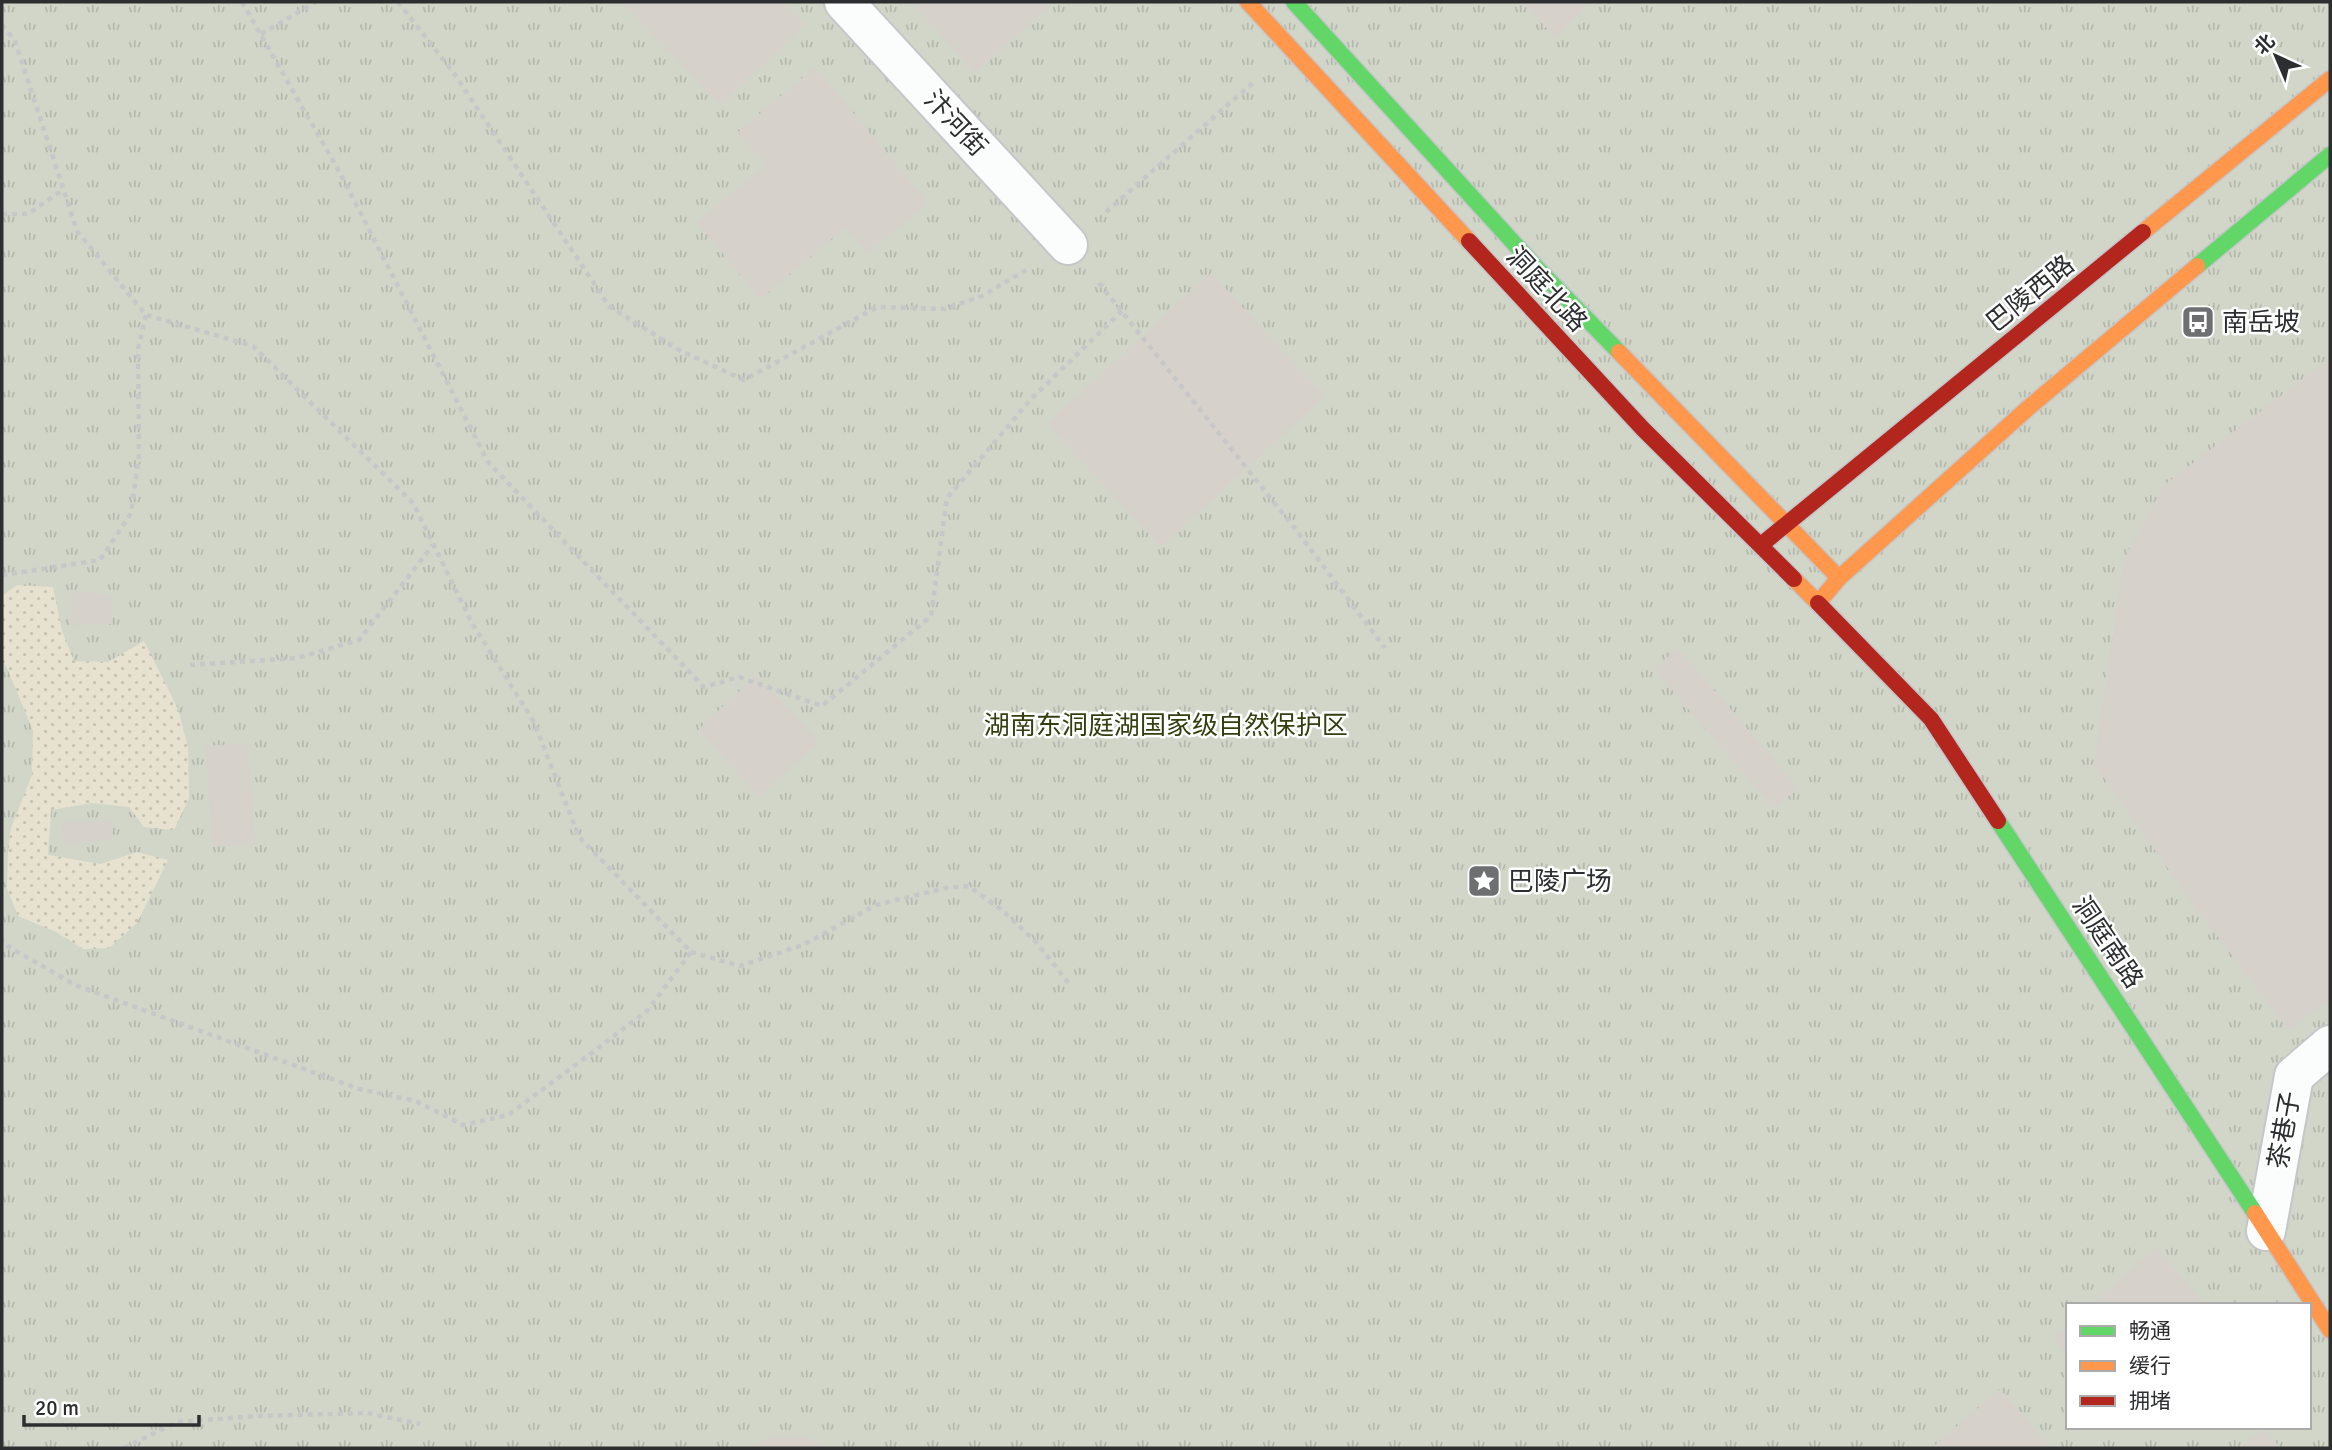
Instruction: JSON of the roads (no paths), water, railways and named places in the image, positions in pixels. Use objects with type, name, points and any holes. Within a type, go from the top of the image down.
[{"type":"main road","name":"洞庭北路","points":[[1248,2],[1643,429],[1818,603]]},
{"type":"main road","name":"洞庭北路","points":[[1294,2],[1534,264],[1839,578]]},
{"type":"main road","name":"巴陵西路","points":[[1760,545],[2330,79]]},
{"type":"main road","points":[[1818,603],[1839,578],[2027,410],[2330,155]]},
{"type":"main road","name":"洞庭南路","points":[[1818,603],[1931,719],[2116,997],[2330,1330]]},
{"type":"street","name":"汴河街","points":[[844,2],[1068,244]]},
{"type":"street","name":"茶巷子","points":[[2266,1231],[2294,1076],[2330,1045]]},
{"type":"place","name":"南岳坡","points":[[2198,322]]},
{"type":"place","name":"巴陵广场","points":[[1484,881]]},
{"type":"park label","name":"湖南东洞庭湖国家级自然保护区","points":[[1166,725]]}]
